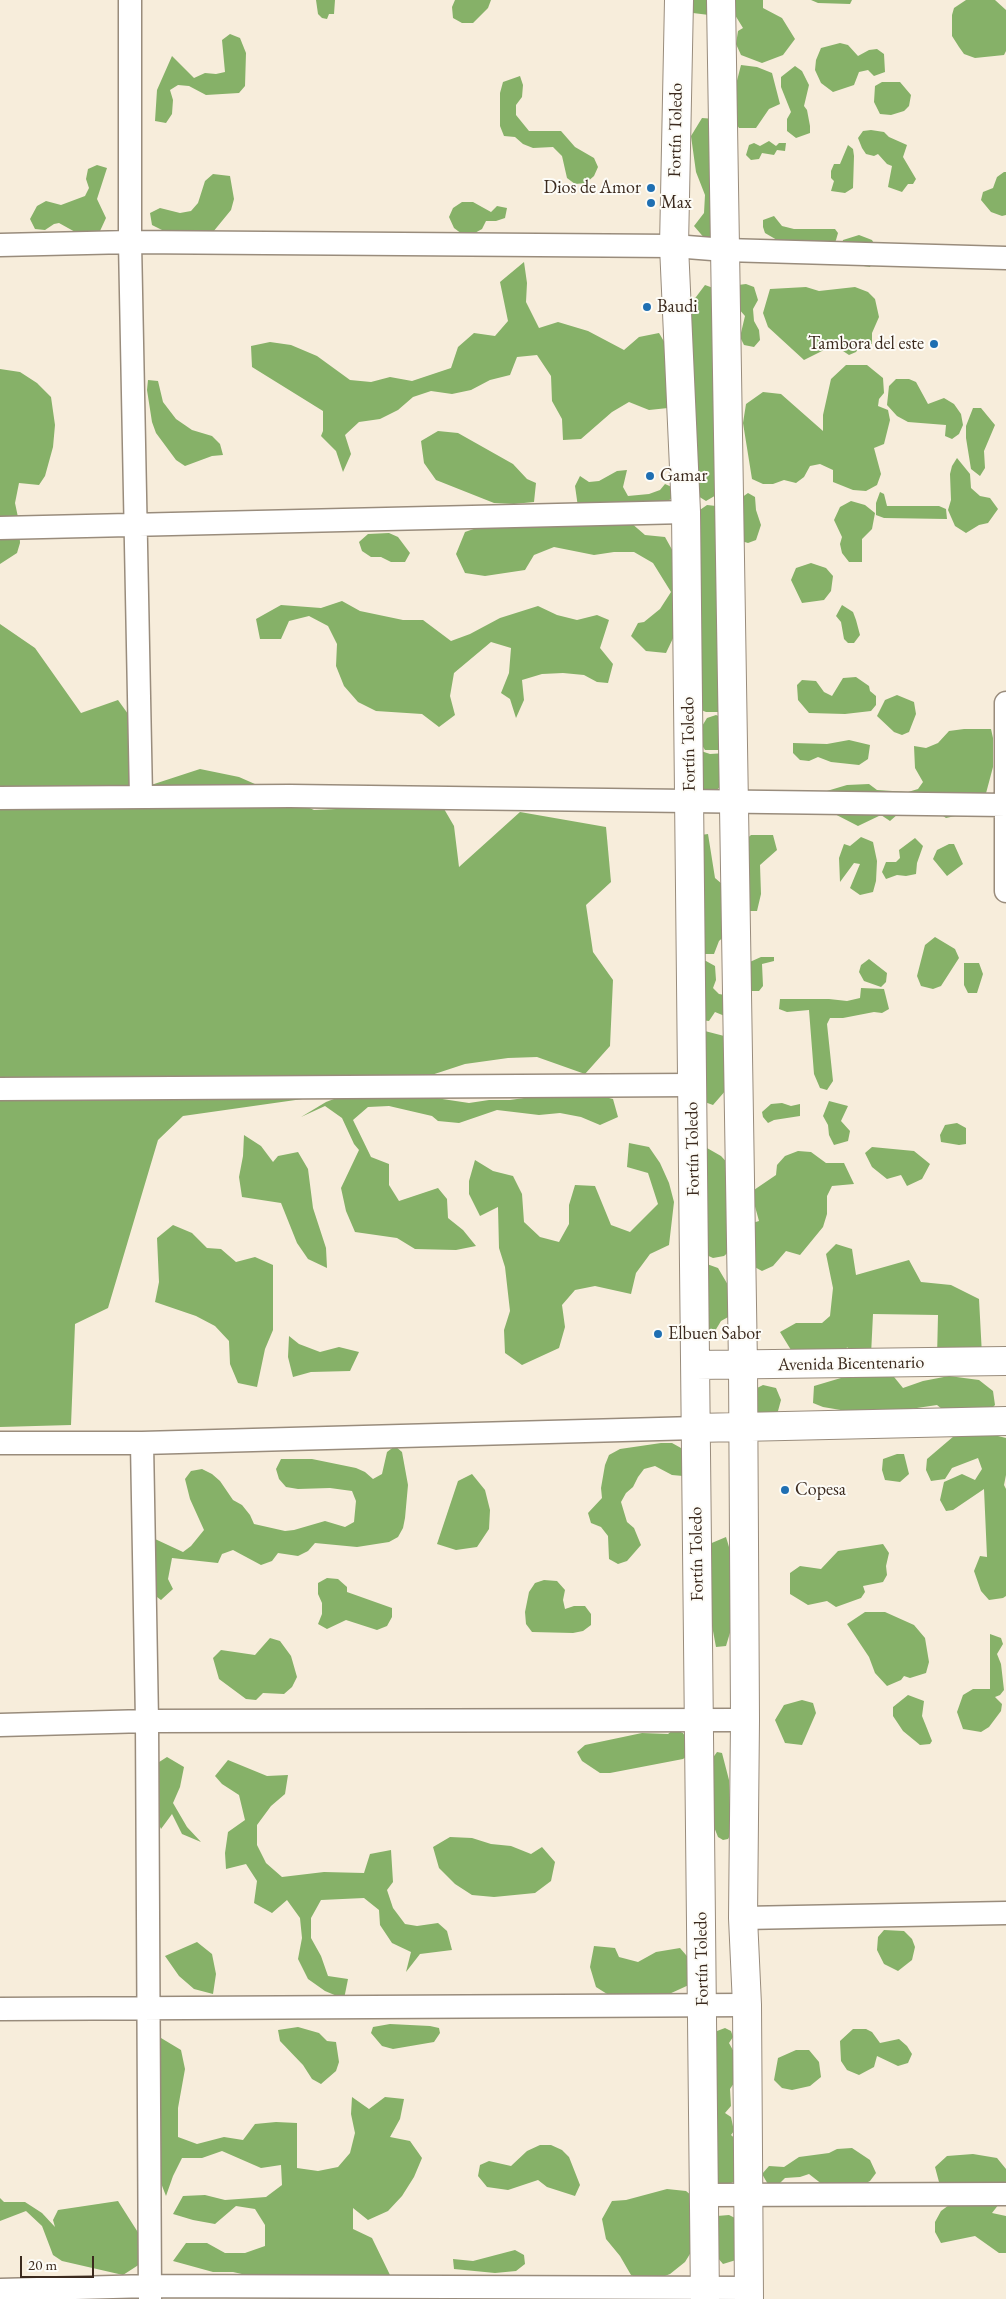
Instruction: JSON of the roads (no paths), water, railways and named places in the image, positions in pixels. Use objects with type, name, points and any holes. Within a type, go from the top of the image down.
[{"type":"street","points":[[130,0],[130,242],[141,797]]},
{"type":"street","name":"Fortín Toledo","points":[[679,0],[674,246],[686,512],[705,2294]]},
{"type":"street","points":[[0,2290],[749,2294],[747,2005],[743,1918],[745,1720],[743,1366],[721,0]]},
{"type":"street","points":[[0,245],[130,242],[674,246],[725,250],[1006,258]]},
{"type":"street","points":[[0,528],[686,512]]},
{"type":"street","points":[[1006,703],[1006,891]]},
{"type":"street","points":[[0,798],[290,796],[1005,805]]},
{"type":"street","points":[[0,1089],[693,1085]]},
{"type":"street","name":"Avenida Bicentenario","points":[[696,1365],[743,1366],[1006,1361]]},
{"type":"street","points":[[0,1444],[142,1443],[1006,1421]]},
{"type":"street","points":[[142,1443],[147,1722],[150,2292]]},
{"type":"street","points":[[0,1725],[147,1722],[745,1720]]},
{"type":"street","points":[[743,1918],[1006,1913]]},
{"type":"street","points":[[0,2009],[747,2005]]},
{"type":"street","points":[[704,2195],[1006,2194]]},
{"type":"place","name":"Dios de Amor","points":[[651,188]]},
{"type":"place","name":"Max","points":[[651,203]]},
{"type":"place","name":"Baudi","points":[[647,307]]},
{"type":"place","name":"Tambora del este","points":[[934,344]]},
{"type":"place","name":"Gamar","points":[[650,476]]},
{"type":"place","name":"Elbuen Sabor","points":[[658,1334]]},
{"type":"place","name":"Copesa","points":[[785,1490]]}]
